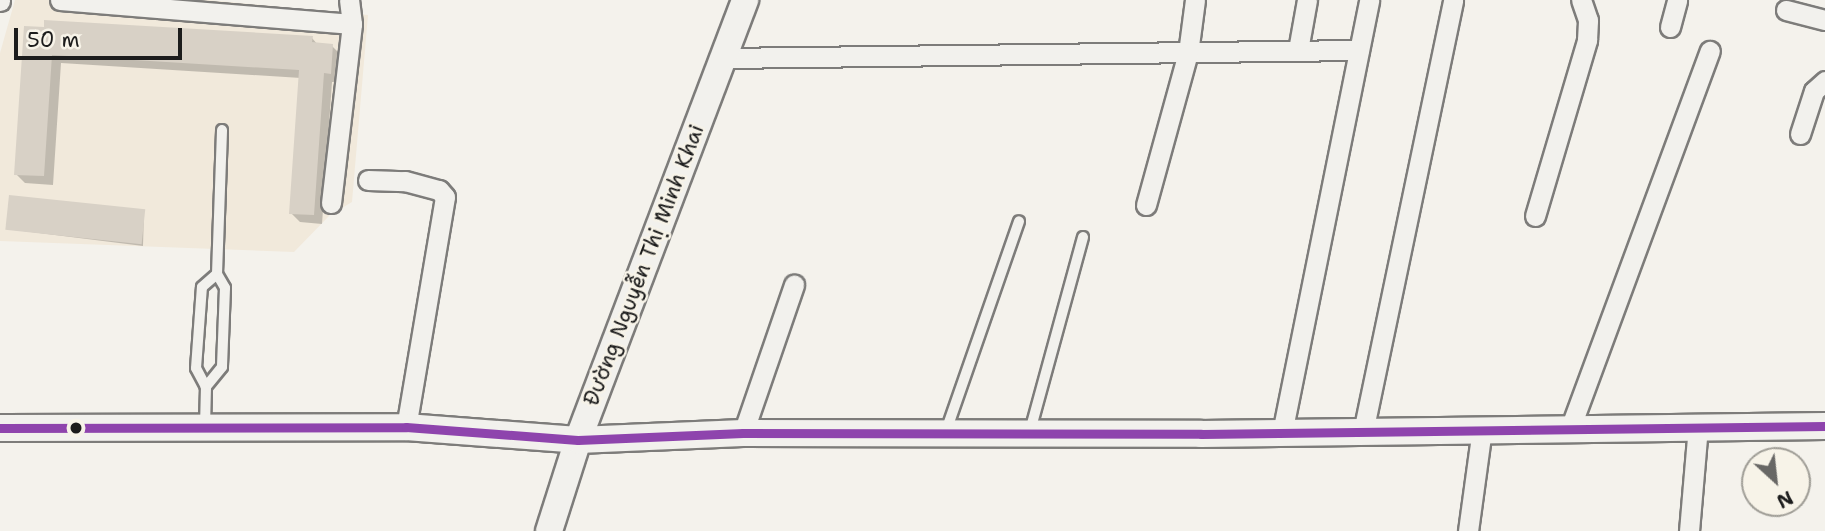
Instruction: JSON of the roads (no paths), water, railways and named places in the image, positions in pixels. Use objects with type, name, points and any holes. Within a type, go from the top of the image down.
[{"type":"main road","name":"Đường Nguyễn Thị Minh Khai","points":[[549,531],[578,440],[745,0]]},
{"type":"main road","points":[[0,428],[406,427],[578,440],[743,433],[1282,433],[1571,426],[1825,426]]},
{"type":"street","points":[[60,0],[352,24]]},
{"type":"street","points":[[331,203],[352,24],[349,0]]},
{"type":"street","points":[[1146,205],[1188,53],[1195,0]]},
{"type":"street","points":[[1297,50],[1307,0]]},
{"type":"street","points":[[1282,433],[1369,0]]},
{"type":"street","points":[[1363,432],[1452,0]]},
{"type":"street","points":[[1535,216],[1587,40],[1588,20],[1581,0]]},
{"type":"street","points":[[1671,27],[1676,0]]},
{"type":"street","points":[[1786,10],[1825,20]]},
{"type":"street","points":[[722,58],[1359,50]]},
{"type":"street","points":[[1571,426],[1710,51]]},
{"type":"street","points":[[1800,134],[1814,91],[1825,81]]},
{"type":"street","points":[[368,180],[405,181],[439,190],[445,197],[406,427]]},
{"type":"street","points":[[743,433],[794,285]]},
{"type":"street","points":[[1689,531],[1698,426]]},
{"type":"street","points":[[1468,531],[1482,429]]},
{"type":"lane","points":[[206,387],[222,367],[225,288],[217,274],[222,130]]},
{"type":"lane","points":[[945,435],[1019,221]]},
{"type":"lane","points":[[1029,434],[1083,237]]},
{"type":"lane","points":[[205,427],[206,387],[196,368],[202,287],[217,274]]}]
